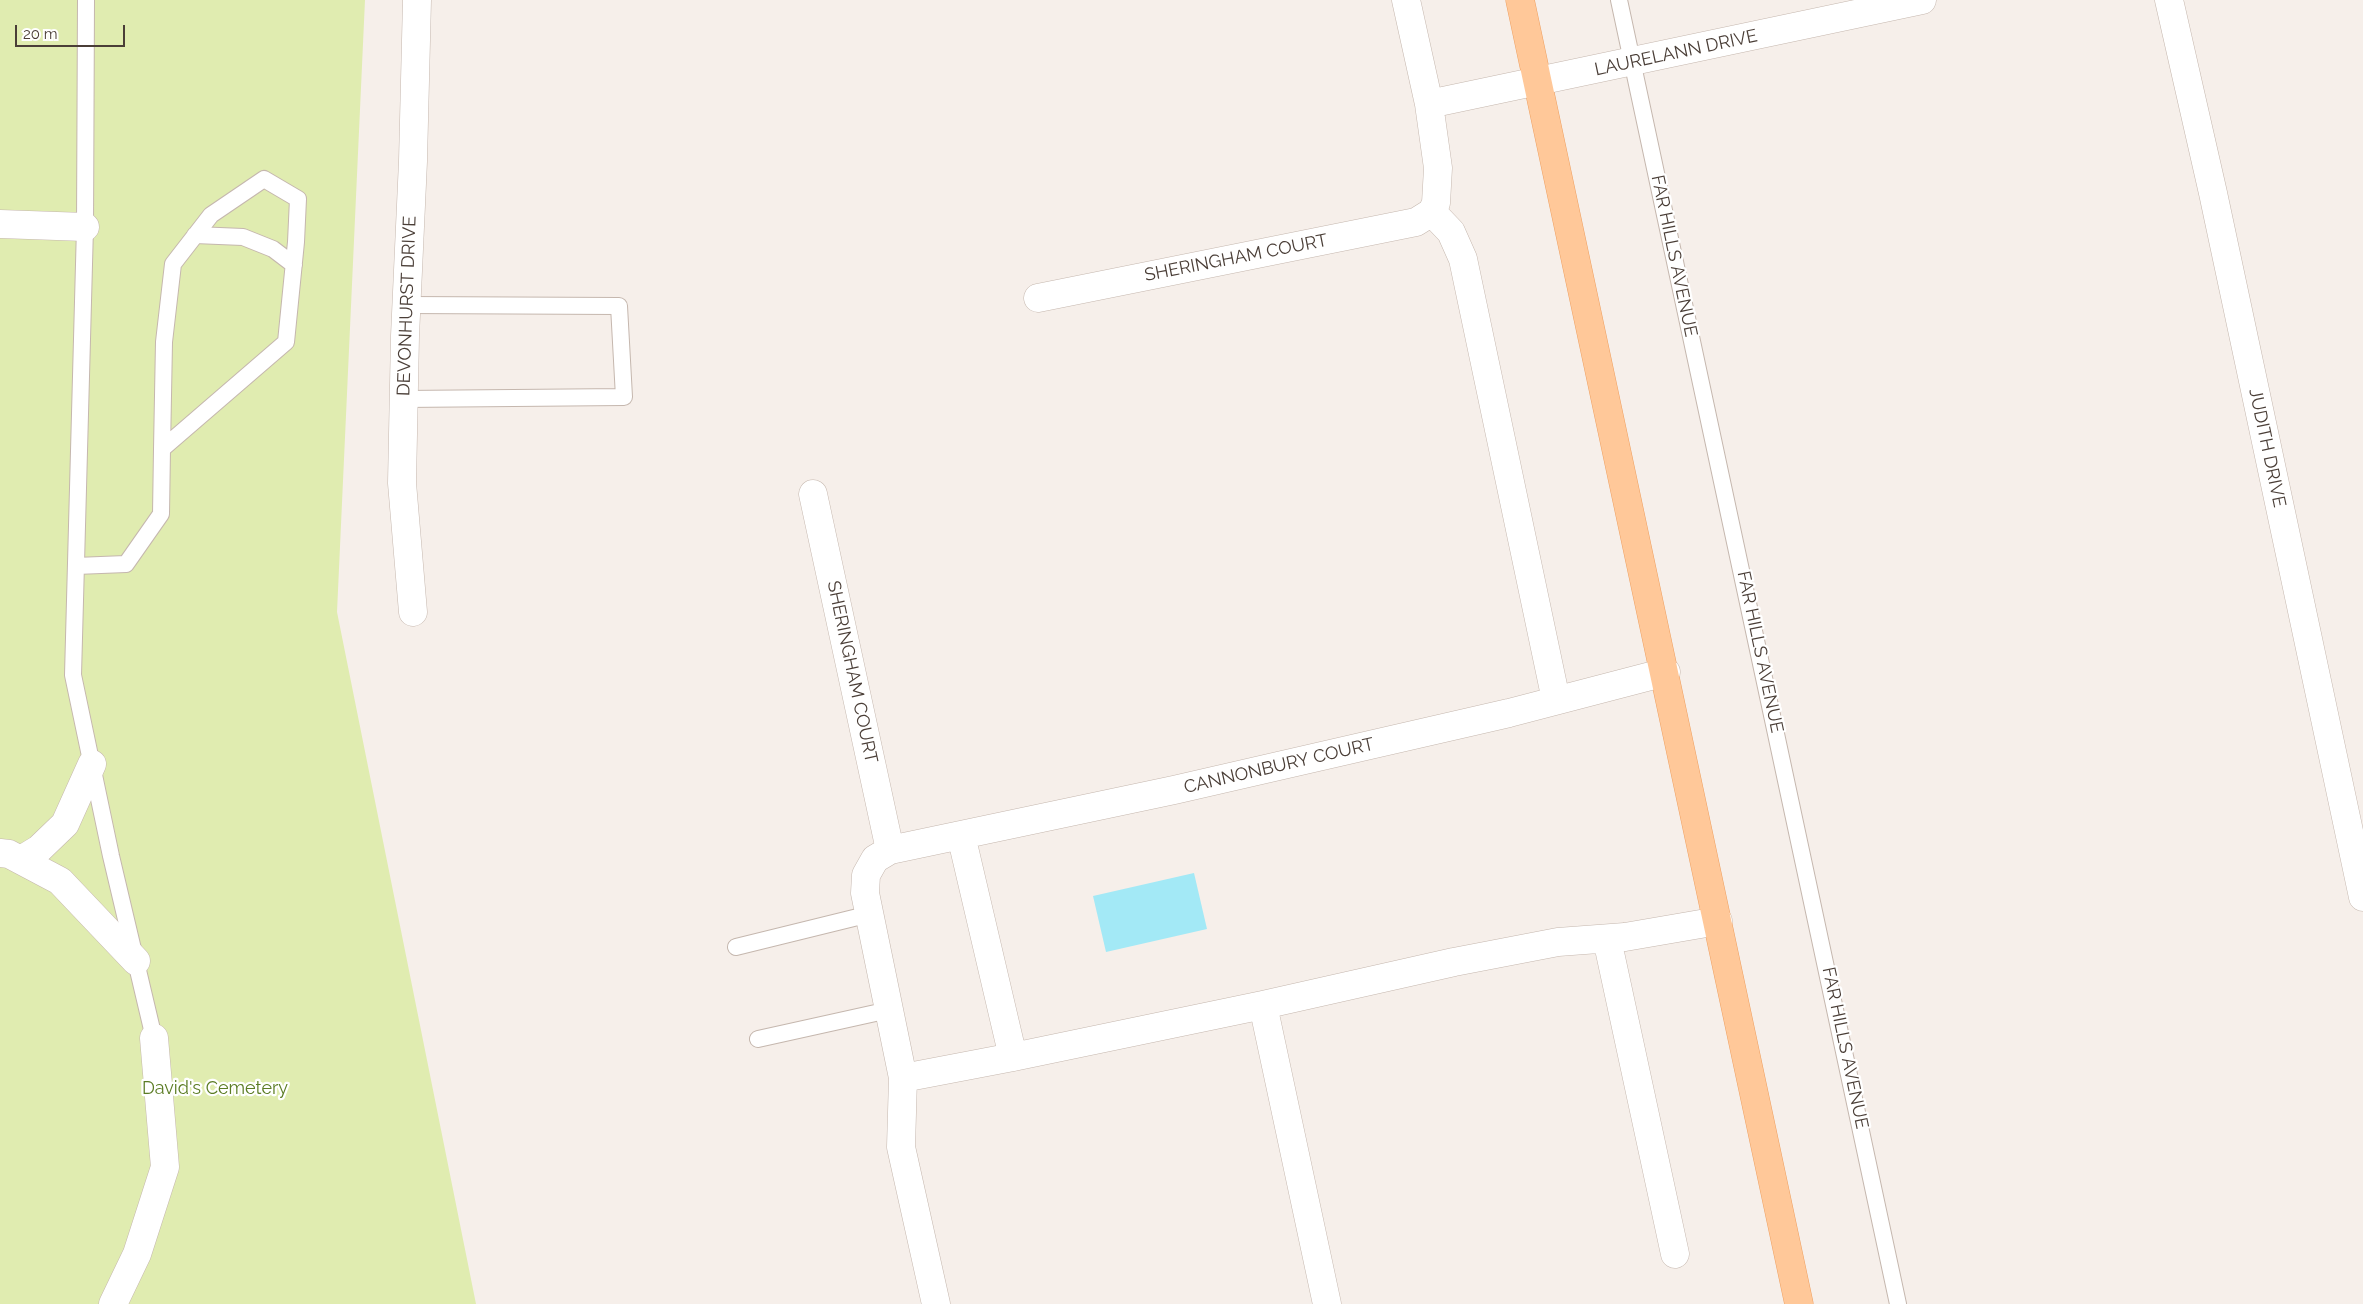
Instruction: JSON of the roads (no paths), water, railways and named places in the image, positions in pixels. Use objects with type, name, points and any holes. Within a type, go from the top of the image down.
[{"type":"main road","points":[[1520,0],[1666,672],[1799,1304]]},
{"type":"street","name":"DEVONHURST DRIVE","points":[[413,612],[402,483],[403,399],[413,161],[417,0]]},
{"type":"street","points":[[1406,0],[1429,104],[1438,168],[1436,203],[1432,212],[1451,232],[1463,259],[1556,700]]},
{"type":"street","name":"LAURELANN DRIVE","points":[[1429,104],[1922,0]]},
{"type":"street","name":"JUDITH DRIVE","points":[[2169,0],[2213,193],[2363,898]]},
{"type":"street","name":"SHERINGHAM COURT","points":[[1038,298],[1416,222],[1432,212]]},
{"type":"street","points":[[0,224],[85,227]]},
{"type":"street","name":"SHERINGHAM COURT","points":[[814,494],[890,850]]},
{"type":"street","name":"CANNONBURY COURT","points":[[890,850],[1174,790],[1509,713],[1666,672]]},
{"type":"street","points":[[10,856],[39,849],[65,824],[92,764]]},
{"type":"street","points":[[961,835],[1013,1057]]},
{"type":"street","points":[[890,850],[875,859],[866,875],[866,893],[903,1078],[901,1147],[936,1304]]},
{"type":"street","points":[[10,856],[60,881],[136,961]]},
{"type":"street","points":[[903,1078],[1263,1005],[1539,945],[1607,939],[1718,921]]},
{"type":"street","points":[[1607,939],[1676,1254]]},
{"type":"street","points":[[1263,1005],[1327,1304]]},
{"type":"street","points":[[113,1304],[137,1254],[165,1167],[154,1038]]},
{"type":"lane","points":[[86,0],[85,227],[74,674],[92,764],[154,1038]]},
{"type":"lane","name":"FAR HILLS AVENUE","points":[[1619,0],[1898,1304]]},
{"type":"lane","points":[[76,566],[126,564],[161,514],[162,450],[164,342],[173,264],[211,215],[264,179],[298,199],[294,265],[286,342],[162,450]]},
{"type":"lane","points":[[195,235],[243,237],[273,249],[294,265]]},
{"type":"lane","points":[[403,399],[624,397],[619,306],[406,305]]},
{"type":"lane","points":[[736,947],[870,914]]},
{"type":"lane","points":[[758,1039],[889,1010]]},
{"type":"water","points":[[1194,873],[1207,929],[1106,952],[1093,896]]},
{"type":"park label","name":"David's Cemetery","points":[[215,1089]]}]
